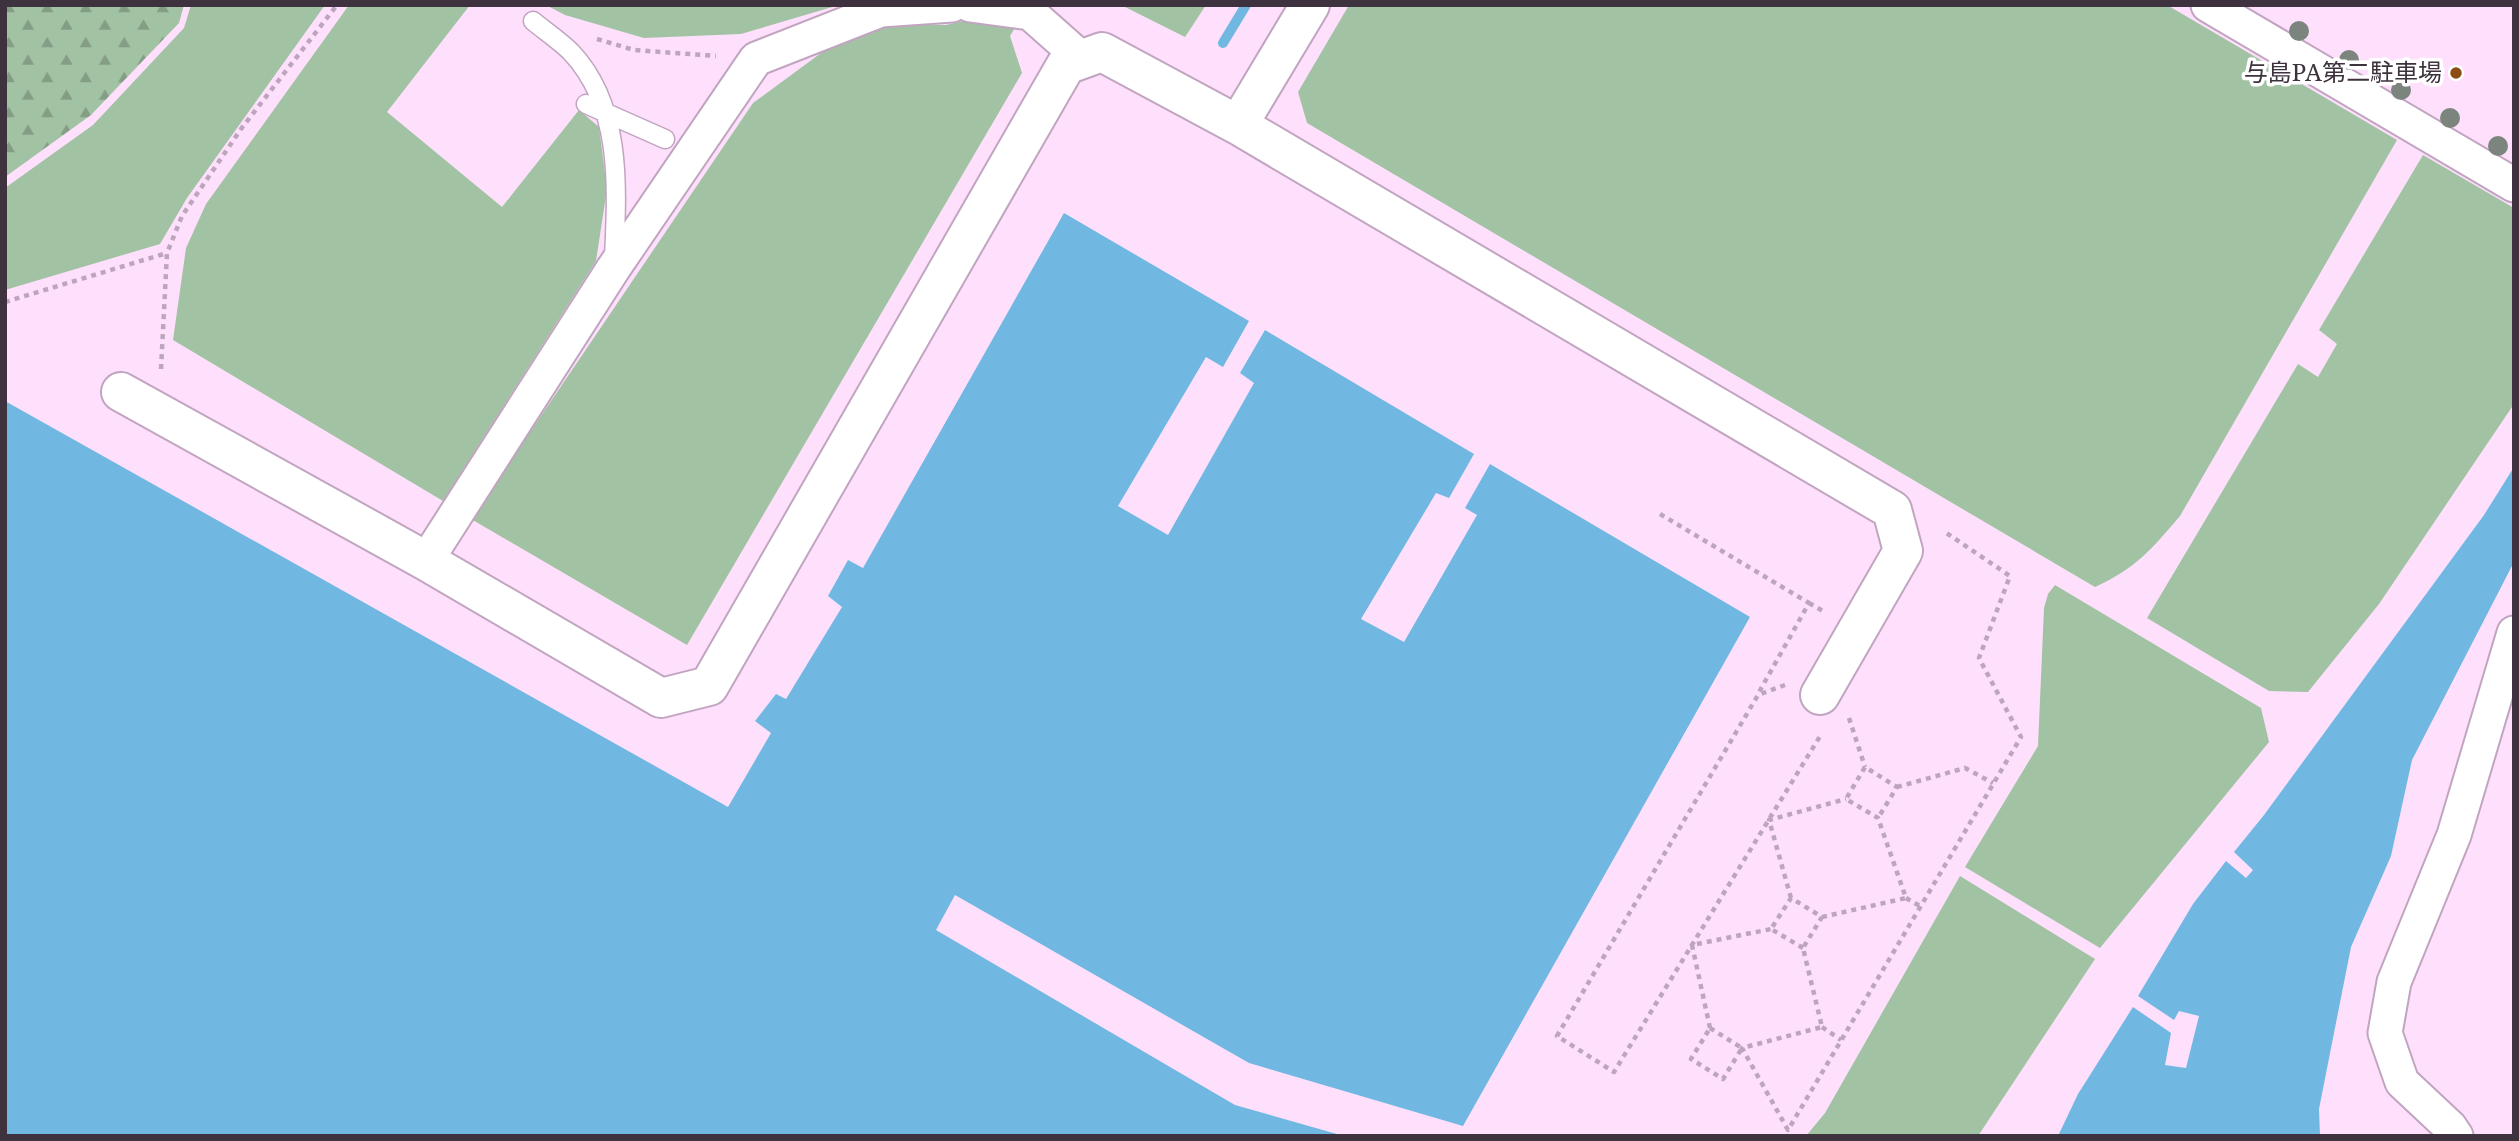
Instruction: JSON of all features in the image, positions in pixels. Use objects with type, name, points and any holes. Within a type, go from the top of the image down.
[{"type":"street","points":[[426,561],[613,269],[756,59],[881,10],[952,5]]},
{"type":"street","points":[[970,5],[1030,13],[1082,59]]},
{"type":"street","points":[[1238,125],[1310,5]]},
{"type":"street","points":[[2208,5],[2514,185]]},
{"type":"street","points":[[121,392],[426,561],[661,698],[709,686],[1066,65],[1102,52],[1238,125],[1892,510],[1903,551],[1823,702]]},
{"type":"street","points":[[2456,1136],[2450,1126],[2402,1082],[2385,1033],[2394,982],[2454,835],[2514,633]]},
{"type":"lane","points":[[533,21],[571,52],[593,83],[605,113],[615,159],[613,269]]},
{"type":"lane","points":[[586,104],[665,138]]},
{"type":"path","points":[[159,412],[167,253],[182,216],[242,129],[337,5]]},
{"type":"path","points":[[596,39],[634,50],[756,59]]},
{"type":"path","points":[[5,302],[167,253]]},
{"type":"path","points":[[1660,514],[1809,603],[1758,695],[1556,1036],[1614,1072],[1823,732],[1823,702]]},
{"type":"path","points":[[1710,1028],[1742,1048],[1788,1129],[2021,737],[1979,658],[2010,576],[1945,532]]},
{"type":"path","points":[[1758,695],[1823,702]]},
{"type":"path","points":[[1823,702],[1865,767],[1897,787]]},
{"type":"path","points":[[1769,820],[1846,799],[1865,767]]},
{"type":"path","points":[[1878,818],[1897,787],[1965,768],[1993,783]]},
{"type":"path","points":[[1846,799],[1878,818],[1906,898],[1920,906]]},
{"type":"path","points":[[1769,820],[1791,898],[1822,918]]},
{"type":"path","points":[[1771,929],[1791,898]]},
{"type":"path","points":[[1803,948],[1822,918],[1906,898]]},
{"type":"path","points":[[1692,944],[1771,929],[1803,948],[1822,1027],[1841,1040]]},
{"type":"path","points":[[1692,944],[1710,1028],[1691,1059],[1723,1079],[1742,1048],[1822,1027]]},
{"type":"green space","points":[[5,5],[184,5],[179,23],[91,115],[5,177]]},
{"type":"green space","points":[[191,5],[325,5],[187,198],[160,244],[5,290],[5,188],[93,125],[184,28]]},
{"type":"green space","points":[[349,5],[470,5],[387,112],[502,207],[579,110],[599,127],[607,189],[596,261],[443,501],[173,340],[186,248],[206,204]]},
{"type":"green space","points":[[546,5],[839,5],[741,34],[644,38],[565,15]]},
{"type":"green space","points":[[1121,5],[1206,5],[1185,37]]},
{"type":"green space","points":[[1349,5],[2167,5],[2397,140],[2180,516],[2142,557],[2122,573],[2095,587],[1307,123],[1298,92]]},
{"type":"green space","points":[[985,16],[1016,26],[1010,36],[1022,73],[687,645],[471,519],[753,103],[821,53],[887,24],[946,25]]},
{"type":"green space","points":[[2423,155],[2514,208],[2514,404],[2379,604],[2308,692],[2269,691],[2147,618],[2298,364],[2318,377],[2337,344],[2319,330]]},
{"type":"green space","points":[[2055,585],[2261,708],[2269,742],[2100,948],[1965,867],[2038,746],[2044,608],[2048,594]]},
{"type":"green space","points":[[1960,876],[2095,959],[1978,1136],[1806,1136],[1825,1113]]},
{"type":"water","points":[[1064,213],[1249,321],[1223,367],[1206,357],[1118,506],[1168,535],[1254,383],[1240,373],[1265,330],[1474,454],[1449,498],[1436,493],[1361,619],[1404,642],[1477,515],[1465,508],[1490,464],[1750,617],[1463,1126],[1249,1063],[955,895],[936,930],[1235,1105],[1344,1136],[5,1136],[5,401],[728,807],[771,733],[755,721],[776,694],[786,699],[842,607],[828,596],[848,560],[863,568]]},
{"type":"water","points":[[2514,467],[2514,562],[2412,760],[2391,856],[2351,947],[2319,1109],[2320,1136],[2058,1136],[2078,1094],[2133,1007],[2171,1033],[2165,1065],[2186,1068],[2199,1016],[2179,1011],[2174,1020],[2138,996],[2193,904],[2226,861],[2246,878],[2253,870],[2234,852],[2484,515]]},
{"type":"waterway","points":[[1223,43],[1246,5]]},
{"type":"place","name":"与島PA第二駐車場","points":[[2456,73]]}]
